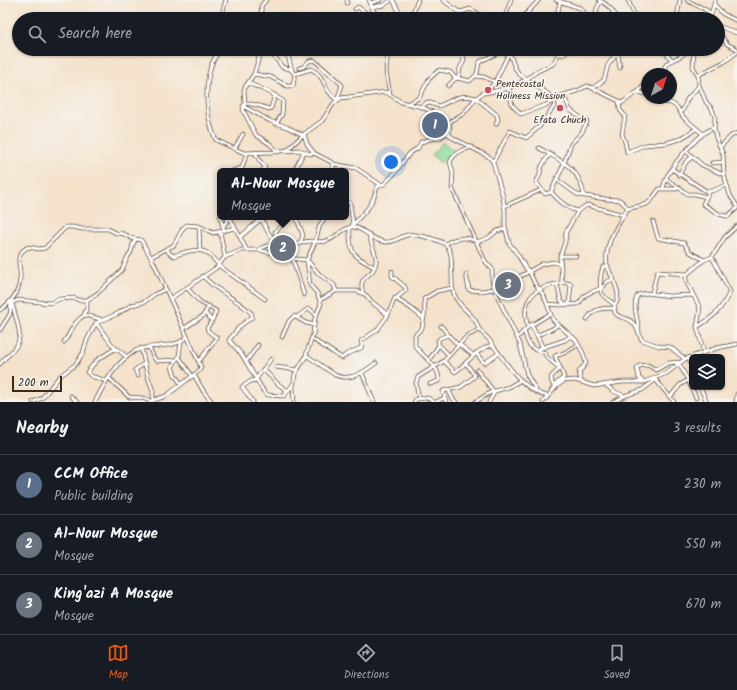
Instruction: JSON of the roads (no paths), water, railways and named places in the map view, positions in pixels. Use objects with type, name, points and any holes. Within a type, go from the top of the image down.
[{"type":"street","points":[[223,12],[226,0]]},
{"type":"street","points":[[261,12],[261,6],[266,0]]},
{"type":"street","points":[[371,3],[380,0]]},
{"type":"street","points":[[371,3],[384,5],[392,0],[399,12]]},
{"type":"street","points":[[413,12],[418,0]]},
{"type":"street","points":[[443,0],[459,12]]},
{"type":"street","points":[[507,12],[511,0]]},
{"type":"street","points":[[528,12],[539,0]]},
{"type":"street","points":[[556,0],[580,8],[584,12]]},
{"type":"street","points":[[596,12],[600,0],[614,12]]},
{"type":"street","points":[[628,0],[633,12]]},
{"type":"street","points":[[678,12],[680,0]]},
{"type":"street","points":[[687,0],[695,6],[705,8],[710,12]]},
{"type":"street","points":[[557,12],[560,2]]},
{"type":"street","points":[[712,12],[715,2]]},
{"type":"street","points":[[715,2],[722,12]]},
{"type":"street","points":[[355,9],[358,7],[365,12]]},
{"type":"street","points":[[464,12],[470,9],[475,12]]},
{"type":"street","points":[[725,15],[737,21]]},
{"type":"street","points":[[725,29],[737,33]]},
{"type":"street","points":[[725,41],[727,44],[737,49]]},
{"type":"street","points":[[698,75],[724,62],[737,52]]},
{"type":"street","points":[[216,56],[211,66],[207,96],[207,107],[216,140],[235,148],[242,153],[299,150],[314,153]]},
{"type":"street","points":[[259,56],[254,74],[244,92],[243,110],[256,135],[270,144],[278,152]]},
{"type":"street","points":[[272,56],[280,62],[282,67],[292,70]]},
{"type":"street","points":[[254,74],[271,77],[288,87],[293,86],[295,74],[292,70],[288,56]]},
{"type":"street","points":[[387,56],[386,72],[390,94]]},
{"type":"street","points":[[448,86],[456,78],[464,61],[463,56]]},
{"type":"street","points":[[406,104],[419,98],[429,79],[439,70],[450,72],[456,78],[470,81],[476,76],[481,61],[492,56]]},
{"type":"street","points":[[441,123],[444,124],[450,122],[467,110],[476,98],[484,93],[495,82],[508,56]]},
{"type":"street","points":[[493,162],[509,132],[511,131],[525,138],[527,137],[540,126],[555,105],[554,99],[517,71],[512,56]]},
{"type":"street","points":[[484,93],[509,88],[527,79],[536,72],[553,64],[557,56]]},
{"type":"street","points":[[593,88],[605,78],[608,65],[614,56]]},
{"type":"street","points":[[618,56],[620,68]]},
{"type":"street","points":[[668,56],[672,60]]},
{"type":"street","points":[[664,68],[666,64],[681,56]]},
{"type":"street","points":[[693,56],[692,64],[698,75],[699,86],[706,102],[714,112],[714,128],[716,138],[723,154],[726,185],[737,207],[728,216],[724,216],[703,203],[709,192],[726,185]]},
{"type":"street","points":[[285,151],[303,134],[322,122],[337,100],[342,85],[312,60],[303,67],[299,68]]},
{"type":"street","points":[[295,74],[308,69],[314,71],[322,77],[330,93],[337,100]]},
{"type":"street","points":[[476,76],[484,77],[495,82]]},
{"type":"street","points":[[248,83],[275,95],[283,102],[282,114],[276,124]]},
{"type":"street","points":[[509,88],[512,105],[521,114],[546,105],[554,99],[577,92],[588,86],[622,103],[641,89]]},
{"type":"street","points":[[681,112],[686,107],[688,98],[699,86]]},
{"type":"street","points":[[337,100],[341,98],[380,92],[390,94],[401,102],[422,107],[435,114],[448,134],[489,157],[493,162],[501,188],[505,206],[505,229],[509,243],[529,271],[539,290],[544,296],[552,320],[571,336],[578,345],[586,361],[579,372],[581,382]]},
{"type":"street","points":[[244,105],[257,104],[269,109],[275,95]]},
{"type":"street","points":[[422,107],[427,102],[439,106],[461,96],[468,96],[476,98],[497,115],[498,120],[496,124]]},
{"type":"street","points":[[550,154],[543,164],[540,177],[536,182],[546,195],[551,192],[562,169],[571,144],[582,132],[587,122],[570,110],[563,96]]},
{"type":"street","points":[[620,102],[620,110],[625,116],[622,136],[626,142],[626,151],[628,152],[645,145],[666,143],[680,139],[696,129]]},
{"type":"street","points":[[670,104],[674,105],[681,112],[683,117],[690,121],[696,129],[703,134]]},
{"type":"street","points":[[244,105],[276,124],[303,134],[307,144],[318,156],[331,161],[334,164],[356,168],[381,185]]},
{"type":"street","points":[[448,134],[450,122]]},
{"type":"street","points":[[663,188],[666,179],[678,159],[703,134],[714,128]]},
{"type":"street","points":[[720,147],[731,136],[737,133]]},
{"type":"street","points":[[235,148],[243,134]]},
{"type":"street","points":[[258,250],[262,247],[277,243],[288,245],[310,241],[321,242],[330,240],[351,226],[368,208],[374,197],[376,189],[392,176],[410,153],[418,148],[421,142],[439,138],[448,134]]},
{"type":"street","points":[[472,147],[459,151],[449,164],[453,173],[452,188],[486,263],[492,269],[494,289],[522,349],[527,375],[538,393]]},
{"type":"street","points":[[539,148],[564,162],[577,175],[582,186],[584,196]]},
{"type":"street","points":[[686,151],[702,165],[724,175]]},
{"type":"street","points":[[255,152],[264,168]]},
{"type":"street","points":[[296,168],[304,152]]},
{"type":"street","points":[[243,168],[247,153]]},
{"type":"street","points":[[679,175],[686,162],[692,157]]},
{"type":"street","points":[[712,163],[724,162]]},
{"type":"street","points":[[333,168],[334,164]]},
{"type":"street","points":[[672,169],[703,190],[709,192]]},
{"type":"street","points":[[556,179],[578,195],[620,200],[628,208]]},
{"type":"street","points":[[666,179],[688,194],[706,197]]},
{"type":"street","points":[[628,208],[647,204],[655,197],[658,190],[663,188],[677,189],[679,187]]},
{"type":"street","points":[[505,206],[541,190]]},
{"type":"street","points":[[551,192],[562,203],[578,211]]},
{"type":"street","points":[[349,202],[351,226],[349,245],[353,254],[362,261],[374,267]]},
{"type":"street","points":[[562,282],[559,264],[560,256],[565,242],[566,232],[578,211],[587,205],[624,216]]},
{"type":"street","points":[[587,320],[592,313],[601,308],[614,306],[618,300],[614,279],[608,266],[608,246],[628,208]]},
{"type":"street","points":[[221,220],[224,228]]},
{"type":"street","points":[[151,258],[175,244],[185,226],[199,226],[213,233],[220,232],[229,220]]},
{"type":"street","points":[[231,220],[246,249]]},
{"type":"street","points":[[240,237],[258,220]]},
{"type":"street","points":[[261,220],[269,234],[277,243]]},
{"type":"street","points":[[297,220],[303,235],[300,244]]},
{"type":"street","points":[[294,402],[294,383],[297,370],[306,355],[312,339],[316,315],[320,306],[320,300],[317,293],[310,285],[307,260],[323,220]]},
{"type":"street","points":[[653,221],[658,238],[684,243],[690,252],[704,260]]},
{"type":"street","points":[[0,330],[10,314],[11,304],[18,290],[20,279],[18,260],[21,253],[28,247],[42,248],[47,246],[66,227],[70,226],[82,229],[108,229],[142,241],[166,289],[199,361],[201,369],[166,396],[153,401],[129,397],[108,379],[90,376],[88,372],[97,360],[116,348]]},
{"type":"street","points":[[199,226],[200,251]]},
{"type":"street","points":[[351,226],[358,228],[376,240],[382,242],[391,242],[411,234],[445,244],[463,238],[469,238],[477,242],[488,238],[496,231],[505,229]]},
{"type":"street","points":[[652,293],[657,272],[686,274],[704,260],[712,257],[725,237],[737,226]]},
{"type":"street","points":[[280,227],[275,232],[281,243]]},
{"type":"street","points":[[224,228],[235,228]]},
{"type":"street","points":[[734,229],[737,234]]},
{"type":"street","points":[[220,232],[225,257]]},
{"type":"street","points":[[363,293],[361,285],[362,282],[372,272],[376,261],[369,234]]},
{"type":"street","points":[[0,310],[18,300],[50,303],[60,299],[74,298],[78,300],[87,300],[122,270],[136,239]]},
{"type":"street","points":[[445,244],[450,255],[452,288],[459,305],[476,323],[479,330],[510,369],[521,380],[538,393],[550,395]]},
{"type":"street","points":[[167,249],[169,253],[174,256],[190,250],[200,251],[209,255],[218,265],[264,299]]},
{"type":"street","points":[[170,299],[218,265],[225,257],[246,249],[307,260],[320,275],[334,285],[336,291]]},
{"type":"street","points":[[560,256],[576,256]]},
{"type":"street","points":[[292,257],[304,295]]},
{"type":"street","points":[[697,327],[719,311],[730,292],[712,257]]},
{"type":"street","points":[[466,274],[469,290],[480,291],[494,289],[500,283],[521,276],[542,264],[554,262],[559,264]]},
{"type":"street","points":[[608,266],[604,267],[602,270],[601,289],[604,295],[614,306],[614,311],[617,315],[632,321],[642,340],[659,346],[670,347],[689,362]]},
{"type":"street","points":[[312,339],[343,358],[347,354],[361,348],[361,341],[375,332],[388,315],[393,302],[406,288],[393,278],[391,275],[392,271]]},
{"type":"street","points":[[686,274],[686,281],[700,308],[700,316],[697,327],[704,353]]},
{"type":"street","points":[[203,276],[213,287],[240,304],[253,315],[240,326],[229,340],[246,362],[256,380],[267,394],[286,395],[294,383]]},
{"type":"street","points":[[547,304],[578,304],[586,294],[601,289],[605,286],[606,282],[614,279]]},
{"type":"street","points":[[543,348],[538,335],[530,326],[526,318],[526,307],[530,298],[539,290],[547,286],[562,282],[571,284],[569,305]]},
{"type":"street","points":[[557,284],[561,301],[564,303],[563,305]]},
{"type":"street","points":[[187,288],[199,302],[216,311],[207,330],[217,338],[199,361]]},
{"type":"street","points":[[430,384],[440,379],[435,367],[416,348],[414,344],[415,335],[422,328],[425,311],[423,300],[437,291],[452,288]]},
{"type":"street","points":[[32,402],[42,398],[60,376],[76,364],[83,353],[87,340],[96,323],[117,314],[132,304],[144,302],[155,294],[166,289]]},
{"type":"street","points":[[320,300],[336,291],[352,290],[363,293],[388,315]]},
{"type":"street","points":[[639,332],[640,325],[635,300],[638,295],[641,293],[652,293],[670,296],[693,295]]},
{"type":"street","points":[[396,298],[412,308],[423,318]]},
{"type":"street","points":[[64,342],[74,325],[84,315],[87,307],[87,300]]},
{"type":"street","points":[[0,364],[15,348],[18,342],[18,325],[12,302]]},
{"type":"street","points":[[183,328],[205,313],[209,306]]},
{"type":"street","points":[[282,337],[294,316],[297,317],[308,309],[316,315]]},
{"type":"street","points":[[205,313],[212,320]]},
{"type":"street","points":[[517,338],[524,330],[550,314]]},
{"type":"street","points":[[84,315],[102,320]]},
{"type":"street","points":[[297,317],[306,323],[314,325]]},
{"type":"street","points":[[96,323],[116,348],[127,357]]},
{"type":"street","points":[[538,335],[554,328],[558,324]]},
{"type":"street","points":[[441,326],[448,335],[484,363],[499,354]]},
{"type":"street","points":[[419,400],[416,380],[419,376],[444,361],[469,334],[479,330]]},
{"type":"street","points":[[524,330],[529,345],[544,353],[560,368]]},
{"type":"street","points":[[429,360],[439,345],[439,339],[448,335]]},
{"type":"street","points":[[95,402],[108,379],[127,357],[141,348],[174,344],[187,336]]},
{"type":"street","points":[[536,350],[565,340],[571,336]]},
{"type":"street","points":[[181,341],[179,357],[172,367],[181,384]]},
{"type":"street","points":[[614,402],[642,390],[655,379],[687,359],[717,348],[737,344]]},
{"type":"street","points":[[246,362],[258,345]]},
{"type":"street","points":[[439,345],[449,355]]},
{"type":"street","points":[[444,361],[454,372],[466,363],[474,354],[492,345]]},
{"type":"street","points":[[550,395],[554,386],[564,378],[555,356],[578,345]]},
{"type":"street","points":[[149,347],[157,362],[176,360]]},
{"type":"street","points":[[141,348],[154,391],[153,401]]},
{"type":"street","points":[[306,355],[340,378],[362,373],[376,363]]},
{"type":"street","points":[[179,357],[212,402]]},
{"type":"street","points":[[253,402],[242,387],[243,385],[256,380],[271,359]]},
{"type":"street","points":[[644,382],[639,378],[636,368],[639,366],[650,366],[656,370],[668,362],[680,363]]},
{"type":"street","points":[[138,376],[135,370],[145,363]]},
{"type":"street","points":[[446,402],[443,392],[461,387],[475,376],[466,363]]},
{"type":"street","points":[[680,363],[696,398]]},
{"type":"street","points":[[276,367],[297,370]]},
{"type":"street","points":[[554,386],[552,383],[552,377],[560,368]]},
{"type":"street","points":[[263,369],[278,384],[288,391]]},
{"type":"street","points":[[477,370],[494,391]]},
{"type":"street","points":[[362,373],[374,402]]},
{"type":"street","points":[[543,402],[564,381],[572,380],[594,386],[623,382],[644,382],[655,379]]},
{"type":"street","points":[[655,379],[674,402]]},
{"type":"street","points":[[475,402],[494,391],[509,387],[521,380]]},
{"type":"street","points":[[670,397],[680,385],[688,380]]},
{"type":"street","points":[[606,385],[613,391],[625,396]]},
{"type":"street","points":[[448,390],[456,402]]},
{"type":"street","points":[[701,390],[707,402]]},
{"type":"street","points":[[489,402],[494,391]]},
{"type":"street","points":[[736,402],[737,394]]},
{"type":"street","points":[[71,396],[77,402]]},
{"type":"street","points":[[42,398],[44,402]]},
{"type":"street","points":[[414,402],[416,400],[428,398],[435,402],[444,398]]},
{"type":"place","name":"Pentecostal Holiness Mission","points":[[488,90]]},
{"type":"place","name":"Efata Chuch","points":[[560,108]]},
{"type":"place","name":"CCM Office","points":[[435,125]]},
{"type":"place","name":"Al-Nour Mosque","points":[[283,248]]},
{"type":"place","name":"King'azi A Mosque","points":[[508,285]]}]
